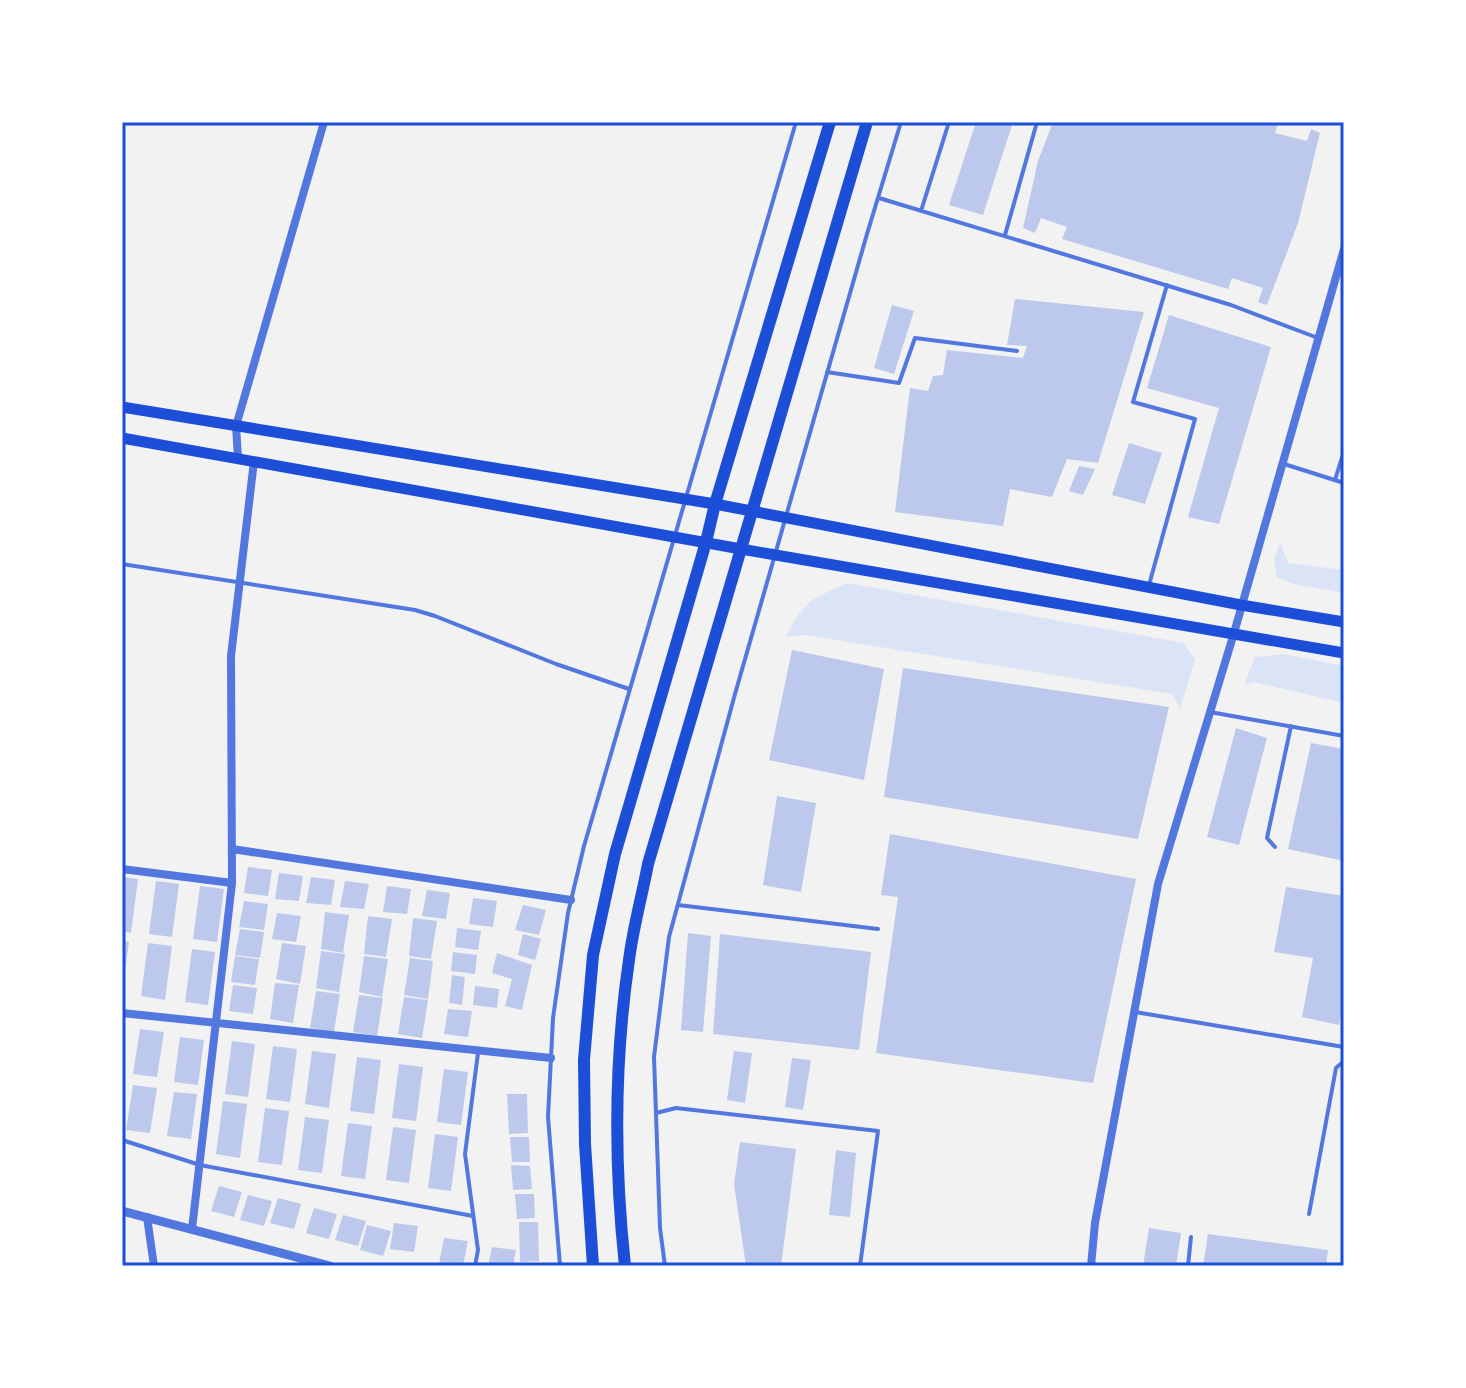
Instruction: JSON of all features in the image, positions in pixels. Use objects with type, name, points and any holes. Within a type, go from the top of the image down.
[{"type":"main road","points":[[593,1266],[585,1144],[584,1060],[593,955],[615,854],[715,504],[830,122]]},
{"type":"main road","points":[[625,1266],[616,1133],[621,1033],[629,959],[648,864],[867,122]]},
{"type":"main road","points":[[122,407],[715,504],[1344,622]]},
{"type":"main road","points":[[122,438],[1344,653]]},
{"type":"street","points":[[238,458],[236,426],[324,122]]},
{"type":"street","points":[[1091,1266],[1095,1223],[1158,884],[1344,249]]},
{"type":"street","points":[[192,1229],[232,883],[231,656],[254,461]]},
{"type":"street","points":[[232,849],[571,900]]},
{"type":"street","points":[[122,869],[232,883]]},
{"type":"street","points":[[122,1013],[551,1058]]},
{"type":"street","points":[[122,1211],[330,1266]]},
{"type":"street","points":[[147,1217],[154,1266]]},
{"type":"lane","points":[[560,1266],[548,1117],[553,1018],[571,900],[629,689],[796,122]]},
{"type":"lane","points":[[665,1266],[660,1228],[654,1057],[669,937],[827,372],[901,122]]},
{"type":"lane","points":[[921,211],[949,122]]},
{"type":"lane","points":[[1005,235],[1037,122]]},
{"type":"lane","points":[[878,198],[1231,305],[1318,338]]},
{"type":"lane","points":[[1148,587],[1195,419],[1133,402],[1167,285]]},
{"type":"lane","points":[[827,372],[899,383],[915,338],[1017,351]]},
{"type":"lane","points":[[1335,480],[1344,451]]},
{"type":"lane","points":[[1282,464],[1344,483]]},
{"type":"lane","points":[[122,564],[415,610],[629,689]]},
{"type":"lane","points":[[1210,712],[1344,736]]},
{"type":"lane","points":[[1275,847],[1267,838],[1291,726]]},
{"type":"lane","points":[[678,905],[878,929]]},
{"type":"lane","points":[[1135,1012],[1344,1047]]},
{"type":"lane","points":[[475,1266],[478,1250],[465,1154],[479,1050]]},
{"type":"lane","points":[[1309,1214],[1336,1068],[1344,1061]]},
{"type":"lane","points":[[656,1113],[676,1108],[878,1131],[860,1266]]},
{"type":"lane","points":[[122,1140],[200,1165],[473,1216]]},
{"type":"lane","points":[[1188,1266],[1191,1237]]},
{"type":"shaded area","points":[[1280,542],[1288,563],[1344,570],[1344,593],[1277,578],[1274,560]]},
{"type":"shaded area","points":[[847,583],[1184,643],[1195,660],[1180,709],[1172,694],[806,635],[785,637],[810,602]]},
{"type":"shaded area","points":[[1283,654],[1344,666],[1344,703],[1254,682],[1244,685],[1255,657]]},
{"type":"building","points":[[976,122],[1013,122],[983,215],[949,205]]},
{"type":"building","points":[[1053,122],[1278,122],[1275,133],[1307,141],[1311,129],[1320,133],[1298,223],[1267,305],[1258,302],[1263,288],[1232,278],[1228,289],[1062,239],[1067,227],[1041,218],[1035,233],[1023,228],[1038,161]]},
{"type":"building","points":[[1015,299],[1144,312],[1098,463],[1067,459],[1052,497],[1010,489],[1003,526],[895,512],[910,388],[928,391],[933,376],[943,375],[947,350],[1023,358],[1027,346],[1007,345]]},
{"type":"building","points":[[892,305],[914,311],[894,374],[874,368]]},
{"type":"building","points":[[1169,315],[1271,347],[1219,524],[1188,517],[1219,408],[1147,388]]},
{"type":"building","points":[[1129,443],[1162,453],[1145,504],[1112,495]]},
{"type":"building","points":[[1079,466],[1095,469],[1083,495],[1069,491]]},
{"type":"building","points":[[792,650],[884,669],[864,780],[769,760]]},
{"type":"building","points":[[903,668],[1169,707],[1138,839],[884,797]]},
{"type":"building","points":[[1236,728],[1267,738],[1239,845],[1207,837]]},
{"type":"building","points":[[1311,743],[1344,749],[1344,806],[1340,825],[1344,825],[1344,861],[1288,849]]},
{"type":"building","points":[[777,796],[816,803],[801,892],[763,885]]},
{"type":"building","points":[[890,834],[1136,879],[1093,1083],[876,1053],[898,897],[881,895]]},
{"type":"building","points":[[248,867],[272,870],[268,896],[244,893]]},
{"type":"building","points":[[279,873],[303,876],[299,901],[275,899]]},
{"type":"building","points":[[122,877],[138,879],[131,933],[122,931]]},
{"type":"building","points":[[311,877],[335,880],[331,905],[306,903]]},
{"type":"building","points":[[156,881],[179,884],[172,937],[149,934]]},
{"type":"building","points":[[345,881],[369,884],[364,909],[340,907]]},
{"type":"building","points":[[200,886],[224,889],[217,942],[193,939]]},
{"type":"building","points":[[387,886],[411,889],[407,914],[383,912]]},
{"type":"building","points":[[1286,887],[1344,896],[1344,998],[1339,1025],[1302,1017],[1313,958],[1274,952]]},
{"type":"building","points":[[427,890],[450,893],[446,919],[422,916]]},
{"type":"building","points":[[473,898],[497,901],[493,927],[469,924]]},
{"type":"building","points":[[244,901],[268,904],[264,930],[239,927]]},
{"type":"building","points":[[523,905],[546,910],[539,935],[515,930]]},
{"type":"building","points":[[325,912],[349,915],[343,953],[321,949]]},
{"type":"building","points":[[277,913],[301,916],[296,942],[272,939]]},
{"type":"building","points":[[368,916],[392,919],[386,957],[364,954]]},
{"type":"building","points":[[413,918],[437,921],[431,959],[409,956]]},
{"type":"building","points":[[457,928],[481,931],[478,950],[455,947]]},
{"type":"building","points":[[240,929],[264,932],[260,958],[235,955]]},
{"type":"building","points":[[688,933],[711,936],[703,1032],[681,1030]]},
{"type":"building","points":[[523,934],[541,939],[535,960],[518,955]]},
{"type":"building","points":[[720,934],[871,952],[859,1050],[713,1034]]},
{"type":"building","points":[[122,941],[129,942],[124,979],[122,979]]},
{"type":"building","points":[[148,943],[172,946],[165,1000],[141,996]]},
{"type":"building","points":[[282,943],[306,946],[300,984],[276,979]]},
{"type":"building","points":[[192,949],[215,952],[208,1005],[185,1002]]},
{"type":"building","points":[[321,951],[345,954],[339,992],[316,988]]},
{"type":"building","points":[[453,952],[477,955],[475,974],[451,971]]},
{"type":"building","points":[[497,953],[532,965],[522,1010],[505,1006],[512,979],[492,973]]},
{"type":"building","points":[[235,956],[259,959],[255,985],[231,982]]},
{"type":"building","points":[[364,956],[388,959],[382,997],[359,992]]},
{"type":"building","points":[[410,958],[433,961],[428,999],[404,995]]},
{"type":"building","points":[[452,975],[465,977],[462,1005],[449,1003]]},
{"type":"building","points":[[275,983],[299,985],[293,1023],[270,1019]]},
{"type":"building","points":[[233,985],[257,988],[253,1014],[229,1011]]},
{"type":"building","points":[[475,986],[499,989],[497,1008],[473,1005]]},
{"type":"building","points":[[316,991],[340,994],[334,1032],[310,1028]]},
{"type":"building","points":[[359,995],[383,998],[377,1036],[353,1032]]},
{"type":"building","points":[[404,997],[428,1000],[422,1038],[398,1034]]},
{"type":"building","points":[[448,1009],[472,1011],[468,1037],[444,1034]]},
{"type":"building","points":[[140,1029],[164,1032],[157,1077],[133,1074]]},
{"type":"building","points":[[180,1037],[204,1040],[198,1085],[174,1082]]},
{"type":"building","points":[[232,1041],[255,1044],[248,1097],[225,1094]]},
{"type":"building","points":[[273,1046],[297,1049],[290,1102],[266,1099]]},
{"type":"building","points":[[312,1051],[336,1054],[329,1108],[305,1104]]},
{"type":"building","points":[[734,1051],[752,1053],[745,1103],[727,1100]]},
{"type":"building","points":[[357,1057],[381,1060],[374,1114],[350,1111]]},
{"type":"building","points":[[792,1058],[811,1060],[803,1110],[785,1107]]},
{"type":"building","points":[[399,1064],[423,1067],[416,1121],[392,1118]]},
{"type":"building","points":[[444,1069],[468,1072],[461,1125],[437,1122]]},
{"type":"building","points":[[133,1085],[157,1088],[150,1133],[126,1130]]},
{"type":"building","points":[[174,1092],[197,1094],[191,1139],[167,1136]]},
{"type":"building","points":[[507,1094],[527,1094],[528,1133],[509,1134]]},
{"type":"building","points":[[223,1101],[247,1104],[240,1158],[216,1154]]},
{"type":"building","points":[[265,1108],[289,1111],[282,1165],[258,1162]]},
{"type":"building","points":[[305,1117],[329,1120],[322,1173],[298,1170]]},
{"type":"building","points":[[348,1123],[372,1126],[365,1179],[341,1176]]},
{"type":"building","points":[[393,1127],[416,1130],[409,1183],[386,1180]]},
{"type":"building","points":[[435,1134],[458,1137],[451,1191],[428,1188]]},
{"type":"building","points":[[510,1137],[529,1137],[530,1162],[512,1162]]},
{"type":"building","points":[[740,1142],[796,1149],[781,1266],[746,1266],[734,1184]]},
{"type":"building","points":[[836,1150],[856,1153],[850,1217],[829,1215]]},
{"type":"building","points":[[511,1165],[530,1166],[532,1189],[513,1190]]},
{"type":"building","points":[[219,1186],[242,1192],[234,1217],[211,1211]]},
{"type":"building","points":[[515,1194],[534,1194],[535,1218],[517,1219]]},
{"type":"building","points":[[248,1195],[272,1201],[264,1226],[240,1220]]},
{"type":"building","points":[[278,1198],[301,1204],[294,1229],[270,1223]]},
{"type":"building","points":[[314,1208],[337,1214],[329,1239],[306,1233]]},
{"type":"building","points":[[343,1215],[366,1221],[358,1246],[335,1240]]},
{"type":"building","points":[[519,1222],[538,1222],[539,1261],[520,1262]]},
{"type":"building","points":[[394,1223],[418,1226],[414,1252],[390,1249]]},
{"type":"building","points":[[367,1225],[391,1231],[383,1256],[360,1250]]},
{"type":"building","points":[[1149,1228],[1181,1233],[1176,1266],[1143,1266]]},
{"type":"building","points":[[1208,1234],[1328,1250],[1326,1266],[1203,1266]]},
{"type":"building","points":[[444,1238],[468,1241],[463,1266],[439,1264]]},
{"type":"building","points":[[492,1247],[516,1250],[513,1266],[488,1266]]}]
